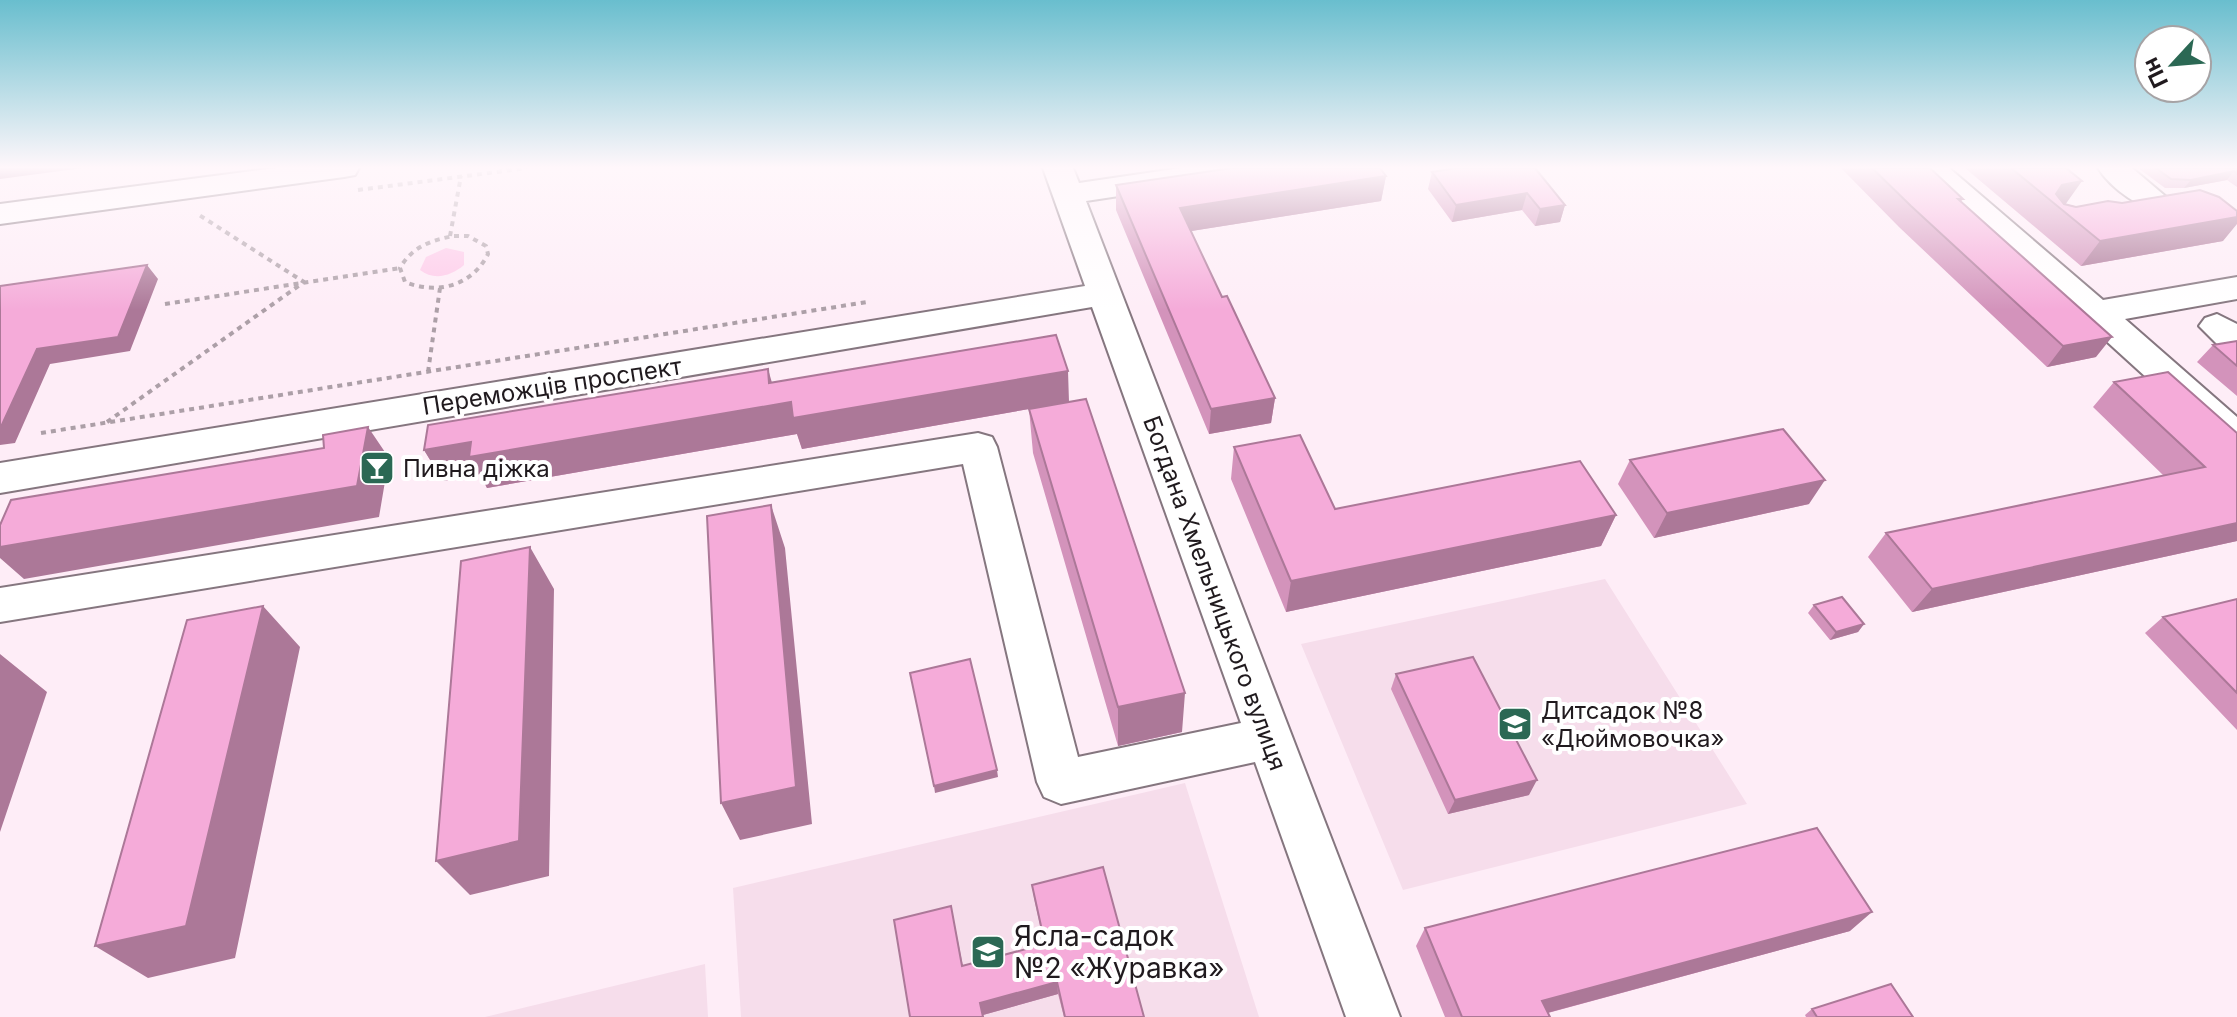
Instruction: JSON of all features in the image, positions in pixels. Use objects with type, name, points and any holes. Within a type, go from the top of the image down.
[{"type":"street","name":"Богдана Хмельницького вулиця","points":[[1075,215],[1373,1017]]},
{"type":"street","points":[[1985,215],[2237,438]]},
{"type":"street","points":[[2096,313],[2237,288]]},
{"type":"street","name":"Переможців проспект","points":[[1,481],[1103,294]]},
{"type":"street","points":[[0,605],[978,447],[1061,782],[1269,738]]},
{"type":"path","points":[[201,215],[304,282]]},
{"type":"path","points":[[450,236],[454,215]]},
{"type":"path","points":[[450,236],[479,240],[486,246],[488,254],[478,272],[454,285],[440,288],[414,287],[401,276],[400,268],[413,250],[450,236]]},
{"type":"path","points":[[165,304],[400,268]]},
{"type":"path","points":[[106,423],[304,282]]},
{"type":"path","points":[[428,372],[440,288]]},
{"type":"path","points":[[41,433],[867,302]]},
{"type":"shaded area","points":[[446,248],[464,252],[464,265],[442,276],[420,270],[426,257]]},
{"type":"shaded area","name":"Дитсадок №8 «Дюймовочка»","points":[[1605,579],[1747,804],[1403,890],[1301,644]]},
{"type":"shaded area","name":"Ясла-садок №2 «Журавка»","points":[[1185,783],[1259,1017],[741,1017],[733,888]]},
{"type":"shaded area","points":[[705,964],[708,1017],[485,1017]]},
{"type":"building","points":[[1129,215],[1184,215],[1222,297],[1227,296],[1275,398],[1211,409]]},
{"type":"building","points":[[1921,215],[1976,215],[2112,337],[2063,346]]},
{"type":"building","points":[[2069,215],[2237,215],[2237,217],[2100,241]]},
{"type":"building","points":[[147,265],[118,337],[37,349],[0,429],[0,286]]},
{"type":"building","points":[[1056,335],[1068,371],[793,418],[791,402],[469,457],[471,442],[424,450],[428,425],[768,369],[769,383]]},
{"type":"building","points":[[2237,341],[2237,366],[2213,345]]},
{"type":"building","points":[[2168,372],[2237,433],[2237,523],[1932,589],[1886,533],[2205,467],[2114,382]]},
{"type":"building","points":[[1086,399],[1185,693],[1118,707],[1029,409]]},
{"type":"building","points":[[368,427],[357,486],[0,547],[0,525],[11,500],[324,448],[323,435]]},
{"type":"building","points":[[1783,429],[1825,480],[1667,513],[1630,460]]},
{"type":"building","points":[[1300,435],[1335,509],[1580,461],[1616,515],[1291,581],[1234,447]]},
{"type":"building","points":[[771,505],[796,787],[721,803],[707,516]]},
{"type":"building","points":[[530,547],[519,841],[436,861],[461,561]]},
{"type":"building","points":[[1842,597],[1864,624],[1836,632],[1814,605]]},
{"type":"building","points":[[2237,599],[2237,693],[2163,617]]},
{"type":"building","points":[[263,606],[186,926],[95,946],[187,620]]},
{"type":"building","points":[[1473,657],[1537,780],[1455,800],[1396,674]]},
{"type":"building","points":[[970,659],[997,770],[934,786],[910,673]]},
{"type":"building","points":[[1817,828],[1872,912],[1542,1001],[1550,1017],[1462,1017],[1425,928]]},
{"type":"building","points":[[1103,867],[1144,1017],[1065,1017],[1057,982],[980,1003],[983,1017],[910,1017],[894,920],[951,906],[962,966],[1045,944],[1032,885]]},
{"type":"building","points":[[1891,984],[1913,1017],[1817,1017],[1812,1009]]},
{"type":"place","name":"Пивна діжка","points":[[377,468]]},
{"type":"place","name":"Дитсадок №8 «Дюймовочка»","points":[[1515,724]]},
{"type":"place","name":"Ясла-садок №2 «Журавка»","points":[[988,952]]}]
